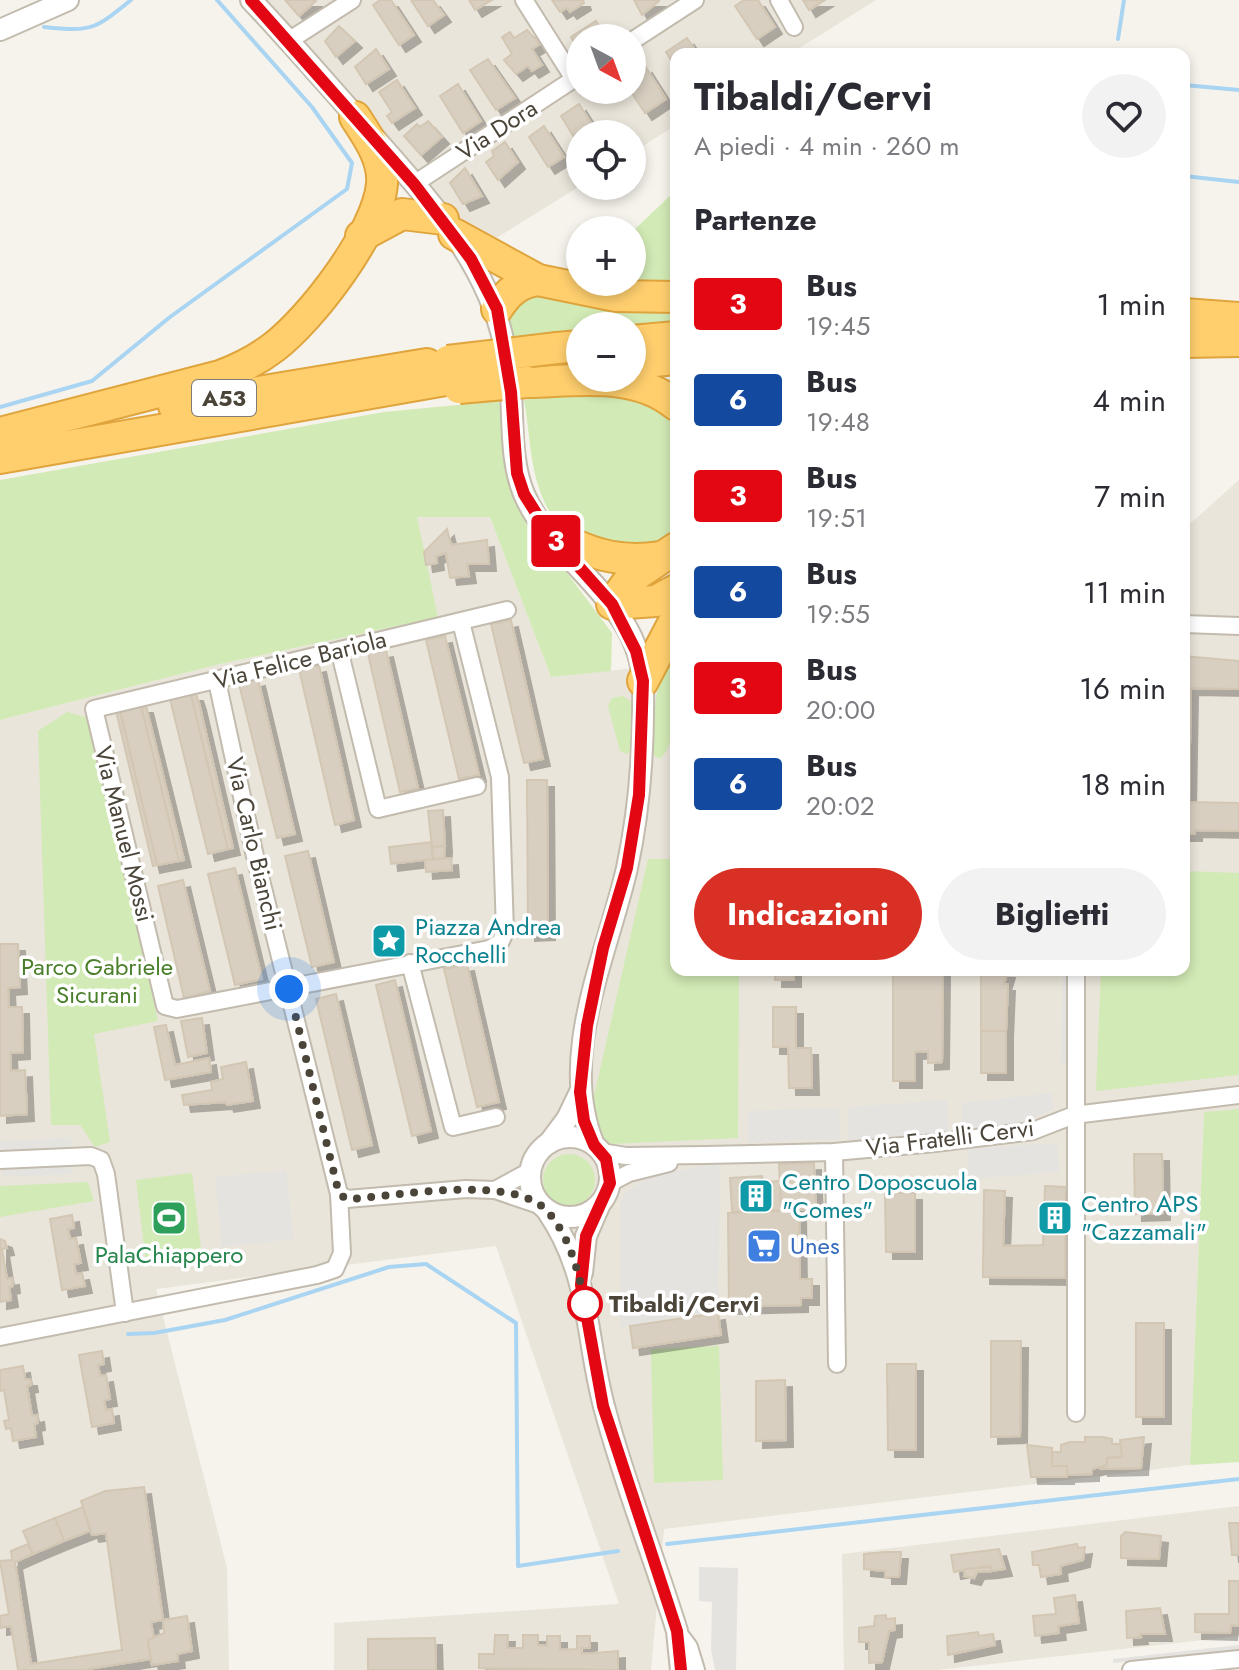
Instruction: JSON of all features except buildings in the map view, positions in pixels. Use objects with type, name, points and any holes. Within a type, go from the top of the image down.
[{"type":"highway","points":[[0,434],[220,376],[247,366],[276,346],[311,310],[375,210],[382,183],[378,154],[355,117]]},
{"type":"highway","points":[[361,236],[402,214],[448,227],[538,280],[616,296],[670,297]]},
{"type":"highway","points":[[497,309],[512,289],[523,282],[538,280]]},
{"type":"highway","points":[[1190,315],[1239,319]]},
{"type":"highway","points":[[1190,321],[1239,319]]},
{"type":"highway","points":[[646,340],[670,338]]},
{"type":"highway","points":[[1190,342],[1239,341]]},
{"type":"highway","name":"A53","points":[[0,458],[387,392],[566,354]]},
{"type":"highway","name":"A53","points":[[0,434],[455,376],[522,382],[566,356]]},
{"type":"highway","points":[[646,362],[670,360]]},
{"type":"highway","points":[[522,382],[627,381],[659,391],[670,400]]},
{"type":"highway","points":[[548,532],[594,555],[635,561],[669,552]]},
{"type":"highway","points":[[612,604],[630,579],[669,552]]},
{"type":"highway","points":[[612,604],[656,601],[670,593]]},
{"type":"highway","points":[[643,681],[670,629]]},
{"type":"street","points":[[0,30],[68,0]]},
{"type":"street","points":[[251,0],[290,40],[448,227],[497,309],[504,344]]},
{"type":"street","points":[[290,40],[352,0]]},
{"type":"street","points":[[524,0],[566,61]]},
{"type":"street","points":[[646,32],[695,0]]},
{"type":"street","points":[[779,0],[794,27]]},
{"type":"street","name":"Via Dora","points":[[414,184],[566,84]]},
{"type":"street","points":[[522,382],[517,473],[534,513],[612,604],[632,636],[643,681],[639,795],[627,868],[603,948],[587,1026],[580,1092],[584,1121],[609,1167],[610,1183],[586,1236],[581,1285]]},
{"type":"street","name":"Via Felice Bariola","points":[[94,709],[340,653],[507,610]]},
{"type":"street","points":[[289,989],[489,949],[500,943],[505,932],[500,777],[461,622]]},
{"type":"street","points":[[1190,624],[1239,626]]},
{"type":"street","points":[[340,653],[378,809],[477,786]]},
{"type":"street","name":"Via Carlo Bianchi","points":[[125,1313],[317,1275],[335,1269],[342,1253],[339,1194],[217,681]]},
{"type":"street","name":"Via Manuel Mossi","points":[[94,709],[165,1006],[177,1009],[289,989]]},
{"type":"street","points":[[410,963],[453,1127],[496,1117]]},
{"type":"street","points":[[1076,976],[1076,1413]]},
{"type":"street","points":[[580,1092],[567,1119],[537,1155],[530,1171],[531,1186],[568,1241],[581,1285],[603,1406],[677,1631],[681,1670]]},
{"type":"street","name":"Via Fratelli Cervi","points":[[598,1149],[626,1156],[834,1152],[1033,1131],[1074,1115],[1239,1095]]},
{"type":"street","points":[[549,1143],[572,1137],[598,1149]]},
{"type":"street","points":[[834,1152],[837,1364]]},
{"type":"street","name":"Via Fratelli Cervi","points":[[610,1183],[629,1173],[706,1155]]},
{"type":"street","points":[[0,1160],[91,1156],[101,1160],[106,1174],[125,1313],[0,1337]]},
{"type":"street","points":[[495,1190],[530,1171]]},
{"type":"street","points":[[339,1194],[347,1199],[466,1189],[495,1190],[575,1217],[599,1206]]},
{"type":"street","points":[[677,1631],[689,1647],[696,1670]]},
{"type":"street","points":[[1131,1670],[1239,1659]]},
{"type":"shaded area","points":[[260,0],[876,0],[800,48],[670,48],[670,129],[646,144],[646,120],[566,120],[566,195],[490,242],[455,214]]},
{"type":"shaded area","points":[[1239,480],[1239,1116],[1204,1112],[1190,1465],[664,1529],[651,1670],[334,1670],[334,1623],[619,1604],[496,1246],[156,1289],[227,1568],[229,1670],[0,1670],[0,720],[220,664],[438,617],[416,517],[490,517],[551,677],[670,664],[670,976],[1190,976],[1190,524]]},
{"type":"shaded area","points":[[1063,976],[1068,976],[1066,1063],[1061,1063]]},
{"type":"shaded area","points":[[1052,1093],[1054,1109],[1013,1128],[961,1132],[962,1103]]},
{"type":"shaded area","points":[[947,1100],[949,1133],[848,1143],[848,1107]]},
{"type":"shaded area","points":[[839,1108],[840,1139],[748,1142],[747,1111]]},
{"type":"shaded area","points":[[71,1137],[71,1147],[1,1152],[0,1142]]},
{"type":"shaded area","points":[[1057,1143],[1059,1172],[969,1179],[967,1149]]},
{"type":"shaded area","name":"Unes","points":[[720,1162],[718,1311],[620,1327],[620,1201],[628,1191],[647,1178]]},
{"type":"shaded area","points":[[72,1164],[72,1174],[2,1177],[2,1167]]},
{"type":"shaded area","points":[[286,1170],[294,1239],[222,1247],[215,1177]]},
{"type":"shaded area","points":[[1239,1506],[1239,1636],[937,1670],[844,1670],[842,1554]]},
{"type":"shaded area","points":[[699,1567],[738,1568],[736,1670],[715,1670],[711,1649],[712,1602],[699,1601]]},
{"type":"shaded area","points":[[1239,1645],[1239,1650],[1113,1663],[1113,1659]]},
{"type":"green space","points":[[670,196],[670,281],[646,281],[646,219]]},
{"type":"green space","points":[[529,291],[670,307],[670,329],[646,328],[646,312],[566,312],[566,338],[513,340],[506,309]]},
{"type":"green space","points":[[579,392],[633,392],[670,409],[670,545],[644,554],[558,525],[542,495],[524,400]]},
{"type":"green space","points":[[499,401],[513,493],[540,537],[612,633],[611,671],[551,677],[490,517],[417,517],[438,617],[220,664],[0,720],[0,480],[384,412]]},
{"type":"green space","points":[[670,651],[670,741],[659,759],[653,754],[655,706]]},
{"type":"green space","points":[[623,696],[632,702],[631,750],[627,754],[620,751],[608,706],[612,698]]},
{"type":"green space","name":"Parco Gabriele Sicurani","points":[[67,712],[89,718],[158,1021],[94,1034],[110,1142],[95,1147],[80,1125],[51,1125],[38,731]]},
{"type":"green space","points":[[648,859],[670,859],[670,976],[739,976],[738,1138],[611,1144],[595,1131],[594,1096]]},
{"type":"green space","points":[[1190,871],[1239,873],[1239,1075],[1096,1091],[1101,976],[1190,976]]},
{"type":"green space","points":[[1239,1109],[1239,1462],[1190,1465],[1204,1112]]},
{"type":"green space","points":[[569,1154],[588,1161],[595,1180],[588,1199],[569,1206],[550,1199],[543,1180],[550,1161]]},
{"type":"green space","name":"PalaChiappero","points":[[192,1173],[202,1257],[146,1264],[136,1180]]},
{"type":"green space","points":[[88,1182],[94,1201],[0,1217],[0,1186]]},
{"type":"green space","points":[[719,1346],[723,1480],[654,1483],[651,1349]]},
{"type":"waterway","points":[[44,27],[92,27],[131,0]]},
{"type":"waterway","points":[[0,407],[92,381],[170,317],[347,189],[352,163],[312,107],[217,0]]},
{"type":"waterway","points":[[1118,39],[1124,0]]},
{"type":"waterway","points":[[1190,86],[1239,90]]},
{"type":"waterway","points":[[1190,177],[1239,182]]},
{"type":"waterway","points":[[128,1334],[154,1333],[225,1320],[389,1267],[426,1264],[516,1323],[518,1566],[618,1551]]},
{"type":"waterway","points":[[667,1544],[1239,1479]]},
{"type":"bus line","name":"3","points":[[251,0],[290,40],[414,184],[471,259],[497,309],[511,392],[517,473],[524,494],[548,532],[612,604],[632,636],[636,651],[643,681],[639,795],[627,868],[603,948],[587,1026],[580,1092],[584,1121],[594,1145],[606,1159],[610,1183],[586,1236],[581,1285],[603,1406],[677,1631],[681,1670]]},
{"type":"place","name":"Piazza Andrea Rocchelli","points":[[389,941]]},
{"type":"place","name":"Centro Doposcuola \"Comes\"","points":[[756,1196]]},
{"type":"place","name":"PalaChiappero","points":[[169,1218]]},
{"type":"place","name":"Centro APS \"Cazzamali\"","points":[[1055,1218]]},
{"type":"place","name":"Unes","points":[[764,1246]]},
{"type":"place","name":"Tibaldi/Cervi","points":[[585,1304]]},
{"type":"route","points":[[289,989],[339,1194],[347,1199],[466,1189],[495,1190],[542,1206],[568,1241],[587,1315],[585,1304]]}]
